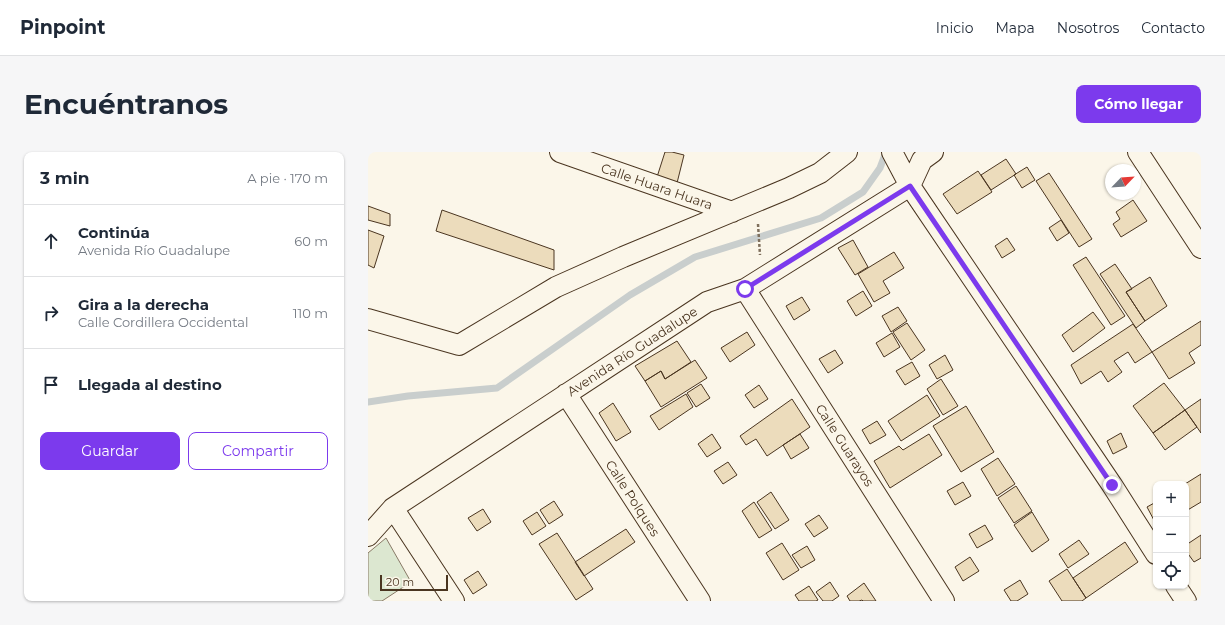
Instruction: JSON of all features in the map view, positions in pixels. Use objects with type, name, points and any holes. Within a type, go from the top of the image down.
[{"type":"street","name":"Calle Huara Huara","points":[[560,152],[732,212]]},
{"type":"street","points":[[368,319],[459,345],[556,287],[623,257],[789,188],[820,172],[847,152]]},
{"type":"street","points":[[910,186],[922,160],[933,152]]},
{"type":"street","points":[[1138,152],[1201,248]]},
{"type":"street","points":[[894,155],[910,186],[1112,485],[1155,553]]},
{"type":"street","name":"Avenida Río Guadalupe","points":[[368,536],[393,508],[707,302],[745,289],[910,186]]},
{"type":"street","name":"Calle Guarayos","points":[[745,289],[944,601]]},
{"type":"street","name":"Calle Polques","points":[[566,394],[700,601]]},
{"type":"street","points":[[393,508],[454,601]]},
{"type":"street","points":[[1178,589],[1186,601]]},
{"type":"path","points":[[758,229],[759,248]]},
{"type":"green space","points":[[386,538],[411,582],[382,601],[368,601],[368,553]]},
{"type":"building","points":[[665,152],[684,155],[677,183],[657,177]]},
{"type":"building","points":[[1006,159],[1016,174],[991,190],[981,175]]},
{"type":"building","points":[[1027,167],[1035,180],[1022,188],[1014,175]]},
{"type":"building","points":[[978,171],[992,192],[957,214],[943,194]]},
{"type":"building","points":[[1049,173],[1092,239],[1079,247],[1036,181]]},
{"type":"building","points":[[1133,200],[1147,221],[1121,237],[1113,224],[1120,219],[1116,212]]},
{"type":"building","points":[[368,206],[390,214],[390,226],[368,220]]},
{"type":"building","points":[[442,210],[554,250],[554,270],[436,231]]},
{"type":"building","points":[[1061,220],[1069,233],[1057,241],[1049,228]]},
{"type":"building","points":[[368,230],[384,236],[374,268],[368,265]]},
{"type":"building","points":[[1007,238],[1015,250],[1002,258],[995,246]]},
{"type":"building","points":[[853,240],[868,267],[855,275],[838,248]]},
{"type":"building","points":[[894,252],[904,268],[883,281],[890,293],[874,302],[858,274]]},
{"type":"building","points":[[1086,257],[1125,316],[1111,325],[1073,265]]},
{"type":"building","points":[[1115,264],[1132,289],[1126,292],[1145,321],[1136,328],[1100,274]]},
{"type":"building","points":[[1150,277],[1167,306],[1145,321],[1126,292]]},
{"type":"building","points":[[863,291],[872,306],[856,316],[847,301]]},
{"type":"building","points":[[802,297],[810,310],[794,320],[786,306]]},
{"type":"building","points":[[898,307],[907,321],[891,332],[882,316]]},
{"type":"building","points":[[1093,312],[1105,328],[1073,352],[1062,335]]},
{"type":"building","points":[[1201,321],[1201,345],[1189,353],[1195,363],[1169,379],[1152,352]]},
{"type":"building","points":[[907,323],[925,350],[911,360],[893,332]]},
{"type":"building","points":[[1133,324],[1152,352],[1135,363],[1128,352],[1114,361],[1122,372],[1108,382],[1101,371],[1081,384],[1071,365]]},
{"type":"building","points":[[747,332],[755,345],[730,362],[721,348]]},
{"type":"building","points":[[892,333],[900,347],[884,357],[876,343]]},
{"type":"building","points":[[677,341],[691,362],[665,379],[661,371],[645,381],[635,366]]},
{"type":"building","points":[[835,350],[843,363],[828,373],[819,359]]},
{"type":"building","points":[[945,355],[953,370],[937,379],[929,365]]},
{"type":"building","points":[[695,360],[707,378],[661,407],[645,381],[661,371],[665,379]]},
{"type":"building","points":[[912,362],[920,376],[905,385],[896,371]]},
{"type":"building","points":[[941,379],[958,406],[943,415],[927,389]]},
{"type":"building","points":[[1164,383],[1185,410],[1153,433],[1133,406]]},
{"type":"building","points":[[701,384],[710,398],[696,407],[687,393]]},
{"type":"building","points":[[759,385],[768,399],[754,408],[745,395]]},
{"type":"building","points":[[686,394],[693,407],[659,430],[650,416]]},
{"type":"building","points":[[927,395],[940,416],[901,441],[888,421]]},
{"type":"building","points":[[792,399],[810,427],[767,456],[756,439],[746,445],[740,436]]},
{"type":"building","points":[[1201,399],[1201,433],[1185,410]]},
{"type":"building","points":[[613,403],[631,432],[616,441],[599,413]]},
{"type":"building","points":[[966,406],[994,452],[961,472],[933,426]]},
{"type":"building","points":[[1185,410],[1197,427],[1165,450],[1153,433]]},
{"type":"building","points":[[877,421],[886,435],[870,444],[862,430]]},
{"type":"building","points":[[1121,433],[1127,447],[1113,454],[1107,441]]},
{"type":"building","points":[[712,434],[721,448],[707,457],[698,444]]},
{"type":"building","points":[[800,434],[809,448],[791,459],[783,445]]},
{"type":"building","points":[[929,434],[942,455],[890,488],[874,461],[899,446],[903,450]]},
{"type":"building","points":[[998,458],[1015,484],[997,496],[981,469]]},
{"type":"building","points":[[728,462],[737,475],[723,484],[714,471]]},
{"type":"building","points":[[1201,474],[1201,502],[1189,509],[1189,482]]},
{"type":"building","points":[[963,482],[971,496],[955,505],[947,491]]},
{"type":"building","points":[[1016,486],[1032,511],[1014,523],[998,498]]},
{"type":"building","points":[[771,492],[789,520],[775,529],[757,502]]},
{"type":"building","points":[[554,501],[563,515],[549,524],[540,510]]},
{"type":"building","points":[[754,502],[772,530],[759,538],[742,511]]},
{"type":"building","points":[[1153,504],[1153,518],[1147,507]]},
{"type":"building","points":[[483,509],[491,522],[477,531],[468,518]]},
{"type":"building","points":[[537,512],[546,526],[532,535],[523,521]]},
{"type":"building","points":[[1032,512],[1049,540],[1032,552],[1014,525]]},
{"type":"building","points":[[819,515],[828,528],[814,537],[805,524]]},
{"type":"building","points":[[985,525],[993,539],[977,548],[969,534]]},
{"type":"building","points":[[626,529],[635,542],[584,576],[575,562]]},
{"type":"building","points":[[557,533],[593,589],[576,600],[539,544]]},
{"type":"building","points":[[1201,535],[1201,558],[1194,562],[1189,555],[1189,543]]},
{"type":"building","points":[[1079,540],[1089,554],[1068,568],[1059,554]]},
{"type":"building","points":[[1125,542],[1138,562],[1086,598],[1073,578]]},
{"type":"building","points":[[782,543],[799,570],[783,580],[766,553]]},
{"type":"building","points":[[807,546],[815,560],[801,568],[792,555]]},
{"type":"building","points":[[970,557],[979,571],[963,581],[955,567]]},
{"type":"building","points":[[1067,569],[1086,598],[1082,601],[1062,601],[1049,581]]},
{"type":"building","points":[[478,571],[487,585],[473,594],[464,580]]},
{"type":"building","points":[[1020,580],[1028,594],[1017,601],[1011,601],[1004,590]]},
{"type":"building","points":[[830,582],[839,596],[832,601],[823,601],[816,592]]},
{"type":"building","points":[[864,583],[876,601],[850,601],[847,596]]},
{"type":"building","points":[[809,586],[818,600],[799,601],[795,595]]},
{"type":"waterway","points":[[368,402],[408,396],[497,388],[630,295],[695,257],[821,218],[863,192],[880,168],[886,152]]},
{"type":"route","points":[[745,289],[910,186],[1112,485]]}]
